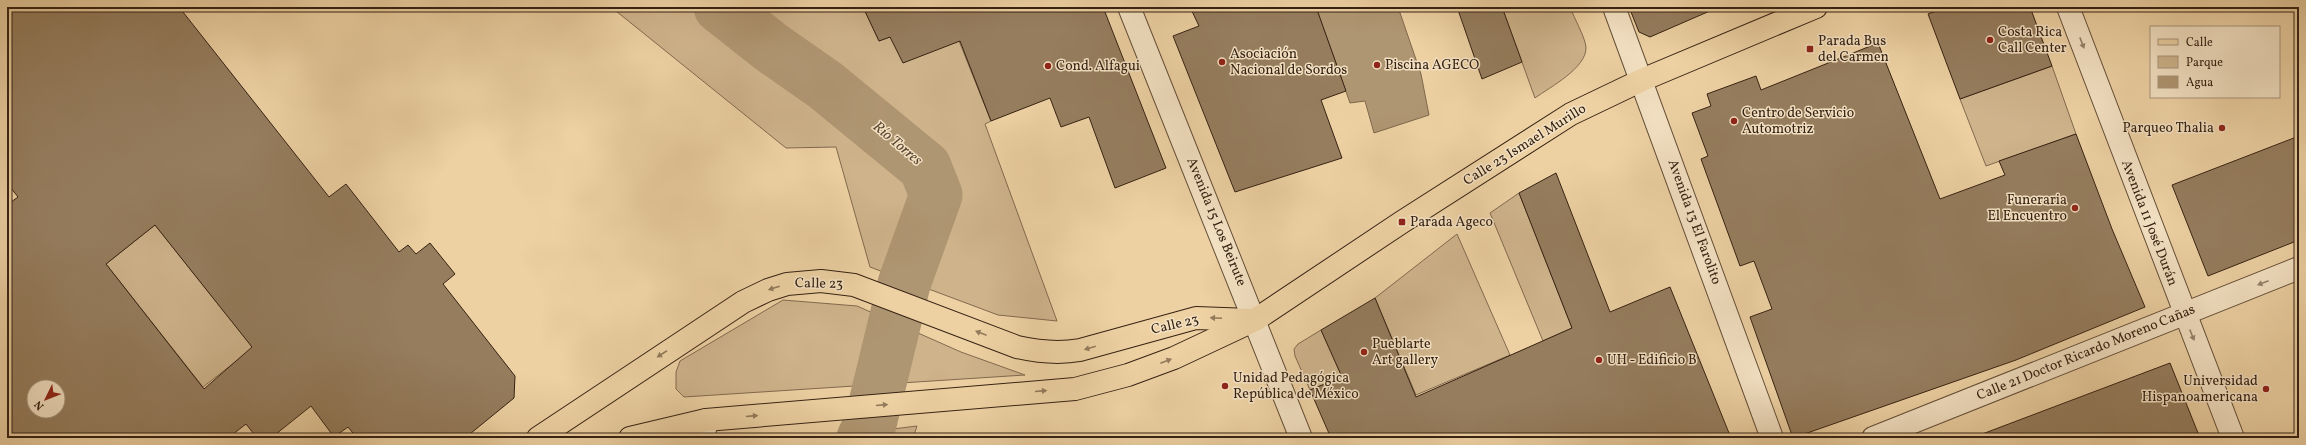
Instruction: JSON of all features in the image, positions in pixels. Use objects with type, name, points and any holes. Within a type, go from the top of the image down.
[{"type":"main road","name":"Calle 23 Ismael Murillo","points":[[1254,320],[1402,222],[1571,114],[1642,80],[1816,7]]},
{"type":"main road","name":"Calle 23","points":[[538,438],[743,302],[768,290],[787,284],[821,282],[854,285],[1017,347],[1041,353],[1063,353],[1196,318],[1254,320]]},
{"type":"main road","name":"Calle 23","points":[[630,438],[708,426],[1002,395],[1075,389],[1128,375],[1174,358],[1254,320]]},
{"type":"street","name":"Avenida 15 Los Beirute","points":[[1129,7],[1301,438]]},
{"type":"street","name":"Avenida 13 El Farolito","points":[[1614,7],[1772,438]]},
{"type":"street","name":"Avenida 11 José Durán","points":[[2068,7],[2184,314],[2233,438]]},
{"type":"street","name":"Calle 21 Doctor Ricardo Moreno Cañas","points":[[1873,438],[2299,268]]},
{"type":"green space","points":[[611,7],[863,7],[879,41],[890,37],[959,41],[991,121],[985,124],[1057,321],[998,315],[870,267],[836,147],[786,148]]},
{"type":"green space","points":[[1502,7],[1570,7],[1584,38],[1586,47],[1585,55],[1581,62],[1558,83],[1535,98]]},
{"type":"green space","points":[[2052,66],[2076,134],[1986,166],[1960,99]]},
{"type":"green space","points":[[1519,193],[1572,328],[1543,341],[1490,213]]},
{"type":"green space","points":[[155,225],[253,348],[203,387],[106,264]]},
{"type":"green space","points":[[1457,234],[1510,355],[1416,395],[1375,298]]},
{"type":"green space","points":[[783,300],[857,306],[961,352],[1025,375],[684,397],[676,389],[676,372],[680,361]]},
{"type":"green space","points":[[1321,330],[1342,377],[1310,390],[1295,356],[1294,349],[1298,344]]},
{"type":"green space","points":[[917,426],[913,438],[821,438]]},
{"type":"water","name":"Piscina AGECO","points":[[1316,7],[1398,7],[1421,74],[1429,115],[1374,133],[1365,101],[1350,103]]},
{"type":"building","points":[[7,7],[179,7],[329,197],[346,184],[399,252],[408,245],[416,254],[430,243],[455,274],[443,284],[515,376],[514,398],[465,438],[357,438],[348,427],[334,437],[311,406],[271,438],[257,438],[246,424],[228,438],[7,438],[7,205],[18,197],[7,183]],"holes":[[[155,225],[252,347],[204,389],[106,264]]]},
{"type":"building","points":[[863,7],[1103,7],[1166,168],[1115,188],[1089,117],[1061,127],[1050,98],[991,121],[960,41],[903,63],[890,37],[879,41]]},
{"type":"building","points":[[1190,7],[1316,7],[1346,91],[1321,100],[1342,158],[1235,192],[1173,36],[1199,26]]},
{"type":"building","points":[[1457,7],[1502,7],[1522,62],[1482,79]]},
{"type":"building","points":[[1629,7],[1719,7],[1650,37],[1639,32]]},
{"type":"building","name":"Costa Rica Call Center","points":[[1947,7],[2030,7],[2052,66],[1960,99],[1928,14]]},
{"type":"building","points":[[1878,43],[1940,199],[2005,175],[1999,161],[2076,134],[2112,229],[2145,307],[2016,360],[1793,438],[1750,317],[1772,309],[1754,261],[1740,266],[1701,159],[1708,156],[1692,113],[1711,106],[1707,94],[1756,76],[1761,90]]},
{"type":"building","points":[[2299,136],[2299,240],[2208,276],[2172,185]]},
{"type":"building","points":[[1556,173],[1610,312],[1670,287],[1731,438],[1331,438],[1310,390],[1342,377],[1321,330],[1375,298],[1416,397],[1572,328],[1519,193]]},
{"type":"building","points":[[2170,363],[2200,438],[1977,438],[1977,436]]},
{"type":"waterway","name":"Río Torres","points":[[720,7],[772,48],[825,85],[925,167],[936,195],[904,284],[870,424],[863,438]]},
{"type":"place","name":"Costa Rica Call Center","points":[[1990,40]]},
{"type":"place","name":"Parada Bus del Carmen","points":[[1810,49]]},
{"type":"place","name":"Asociación Nacional de Sordos","points":[[1222,62]]},
{"type":"place","name":"Piscina AGECO","points":[[1377,65]]},
{"type":"place","name":"Cond. Alfagui","points":[[1048,66]]},
{"type":"place","name":"Centro de Servicio Automotriz","points":[[1734,121]]},
{"type":"place","name":"Parqueo Thalia","points":[[2222,128]]},
{"type":"place","name":"Funeraria El Encuentro","points":[[2075,208]]},
{"type":"place","name":"Parada Ageco","points":[[1402,222]]},
{"type":"place","name":"Pueblarte Art gallery","points":[[1364,352]]},
{"type":"place","name":"UH - Edificio B","points":[[1599,360]]},
{"type":"place","name":"Unidad Pedagógica República de México","points":[[1225,386]]},
{"type":"place","name":"Universidad Hispanoamericana","points":[[2266,389]]}]
